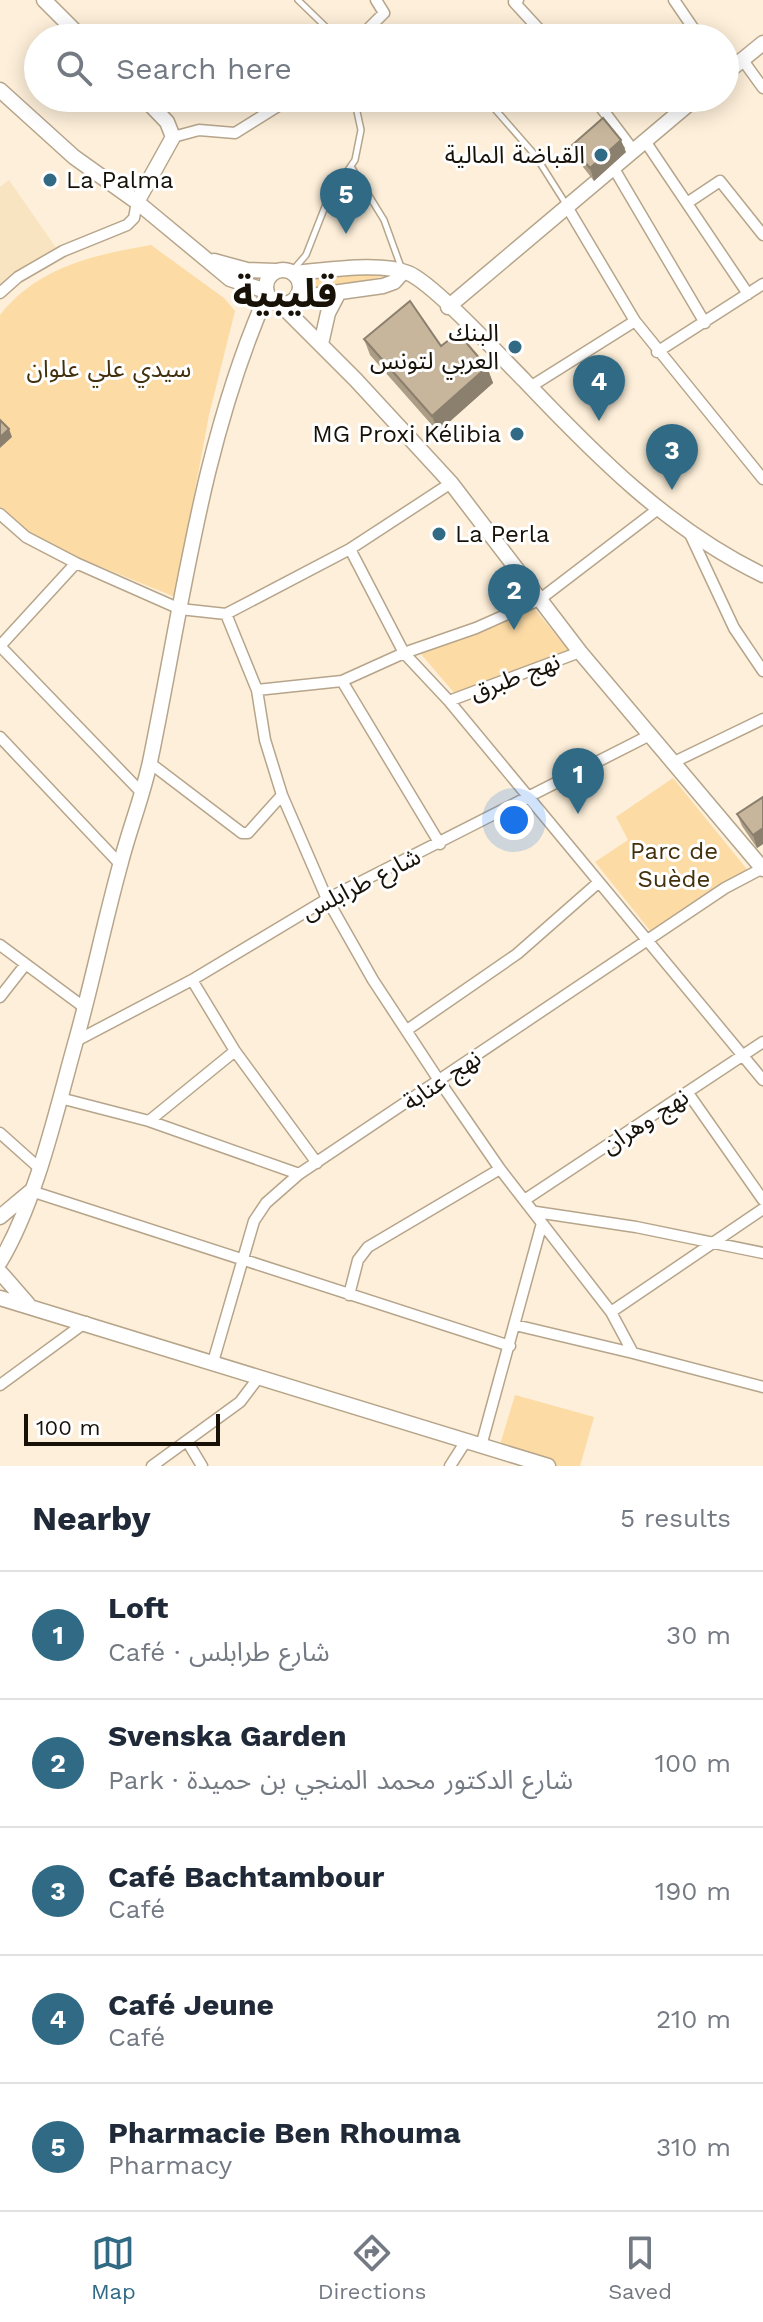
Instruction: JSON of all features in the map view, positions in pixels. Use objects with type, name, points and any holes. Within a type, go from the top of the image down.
[{"type":"street","points":[[44,0],[68,24]]},
{"type":"street","points":[[373,24],[384,13],[376,0]]},
{"type":"street","points":[[674,0],[690,24]]},
{"type":"street","points":[[515,1],[535,24]]},
{"type":"street","points":[[739,62],[763,43]]},
{"type":"street","points":[[742,59],[763,88]]},
{"type":"street","points":[[0,90],[24,112]]},
{"type":"street","points":[[24,112],[74,157],[137,202],[202,256],[241,285],[272,298],[321,344],[451,483],[580,652],[763,869]]},
{"type":"street","points":[[157,112],[167,122],[173,137]]},
{"type":"street","points":[[0,293],[18,277],[63,251],[127,225],[134,218],[137,202],[173,137],[199,130],[235,133],[269,112]]},
{"type":"street","points":[[607,112],[687,203],[748,294]]},
{"type":"street","points":[[448,307],[679,112]]},
{"type":"street","points":[[613,167],[705,323]]},
{"type":"street","points":[[687,203],[720,181],[763,235]]},
{"type":"street","points":[[566,205],[657,352],[763,479]]},
{"type":"street","points":[[202,256],[231,267],[286,272],[381,269],[403,272],[418,280],[580,439],[658,509],[690,534],[763,575]]},
{"type":"street","points":[[0,1262],[17,1230],[60,1098],[120,864],[150,763],[203,488],[236,371],[249,338],[272,298],[269,277],[286,272]]},
{"type":"street","points":[[286,272],[301,287],[297,298]]},
{"type":"street","points":[[272,298],[338,294],[389,284],[403,272]]},
{"type":"street","points":[[657,352],[763,284]]},
{"type":"street","points":[[321,344],[328,313],[338,294]]},
{"type":"street","points":[[530,387],[635,321]]},
{"type":"street","points":[[0,514],[26,537],[76,563],[180,609],[226,614],[350,549],[451,483]]},
{"type":"street","points":[[257,690],[342,681],[539,600],[658,509]]},
{"type":"street","points":[[690,534],[734,628],[763,671]]},
{"type":"street","points":[[350,549],[404,653],[449,701],[763,1080]]},
{"type":"street","points":[[76,563],[0,646],[141,792]]},
{"type":"street","points":[[226,614],[257,690],[265,740],[282,795],[327,899],[373,980],[440,1082],[500,1169],[611,1312],[633,1353]]},
{"type":"street","name":"نهج طبرق","points":[[449,701],[580,652]]},
{"type":"street","points":[[342,681],[440,844]]},
{"type":"street","points":[[672,763],[763,719]]},
{"type":"street","name":"شارع طرابلس","points":[[76,1041],[192,980],[327,899],[650,735]]},
{"type":"street","points":[[0,737],[120,864]]},
{"type":"street","points":[[150,763],[242,833],[248,833],[282,795]]},
{"type":"street","name":"نهج عنابة","points":[[213,1362],[258,1213],[299,1174],[725,888],[763,869]]},
{"type":"street","points":[[407,1030],[517,954],[599,882]]},
{"type":"street","points":[[0,945],[85,1008]]},
{"type":"street","points":[[0,997],[25,965]]},
{"type":"street","points":[[192,980],[235,1051],[317,1163]]},
{"type":"street","name":"نهج وهران","points":[[526,1199],[763,1042]]},
{"type":"street","points":[[149,1121],[235,1051]]},
{"type":"street","points":[[688,1093],[763,1200]]},
{"type":"street","points":[[60,1098],[149,1121],[299,1174]]},
{"type":"street","points":[[0,1133],[38,1167]]},
{"type":"street","points":[[349,1295],[358,1260],[368,1247],[500,1169]]},
{"type":"street","points":[[0,1217],[31,1191]]},
{"type":"street","points":[[31,1191],[510,1346]]},
{"type":"street","points":[[611,1312],[763,1209]]},
{"type":"street","points":[[536,1212],[636,1227],[763,1253]]},
{"type":"street","points":[[481,1446],[542,1223]]},
{"type":"street","points":[[0,1272],[28,1304]]},
{"type":"street","points":[[0,1298],[28,1304],[548,1466]]},
{"type":"street","points":[[0,1385],[86,1322]]},
{"type":"street","points":[[515,1325],[633,1353],[761,1389]]},
{"type":"street","points":[[152,1466],[240,1402],[259,1377]]},
{"type":"street","points":[[187,1441],[202,1466]]},
{"type":"street","points":[[450,1466],[466,1441]]},
{"type":"lane","points":[[298,0],[323,24]]},
{"type":"lane","points":[[286,272],[306,255],[328,199],[352,168],[361,130],[357,112]]},
{"type":"lane","points":[[497,112],[535,155],[566,205]]},
{"type":"lane","points":[[352,168],[384,220],[403,272]]},
{"type":"shaded area","points":[[9,180],[59,252],[0,295],[0,187]]},
{"type":"green space","name":"سيدي علي علوان","points":[[151,245],[224,298],[235,311],[209,415],[175,597],[33,539],[0,507],[0,448],[11,437],[0,425],[0,315],[31,285],[49,274],[108,253]]},
{"type":"green space","points":[[309,275],[390,275],[312,292]]},
{"type":"green space","points":[[531,605],[572,654],[461,701],[421,654]]},
{"type":"green space","name":"Parc de Suède","points":[[673,778],[750,873],[656,938],[595,862],[628,840],[616,817]]},
{"type":"green space","points":[[515,1395],[594,1417],[580,1466],[558,1466],[499,1448]]},
{"type":"building","points":[[603,118],[621,140],[590,168],[571,146]]},
{"type":"building","points":[[410,301],[441,346],[458,333],[487,367],[432,416],[364,339]]},
{"type":"building","points":[[0,420],[9,429],[0,437]]},
{"type":"building","points":[[763,797],[763,828],[753,835],[737,814]]},
{"type":"place","name":"القباضة المالية","points":[[601,155]]},
{"type":"place","name":"La Palma","points":[[50,180]]},
{"type":"place","name":"Pharmacie Ben Rhouma","points":[[346,234]]},
{"type":"place","name":"البنك العربي لتونس","points":[[515,347]]},
{"type":"place","name":"Café Jeune","points":[[599,421]]},
{"type":"place","name":"MG Proxi Kélibia","points":[[517,434]]},
{"type":"place","name":"Café Bachtambour","points":[[672,490]]},
{"type":"place","name":"La Perla","points":[[439,534]]},
{"type":"place","name":"Svenska Garden","points":[[514,630]]},
{"type":"place","name":"Loft","points":[[578,814]]},
{"type":"district","name":"قليبية","points":[[285,293]]}]
